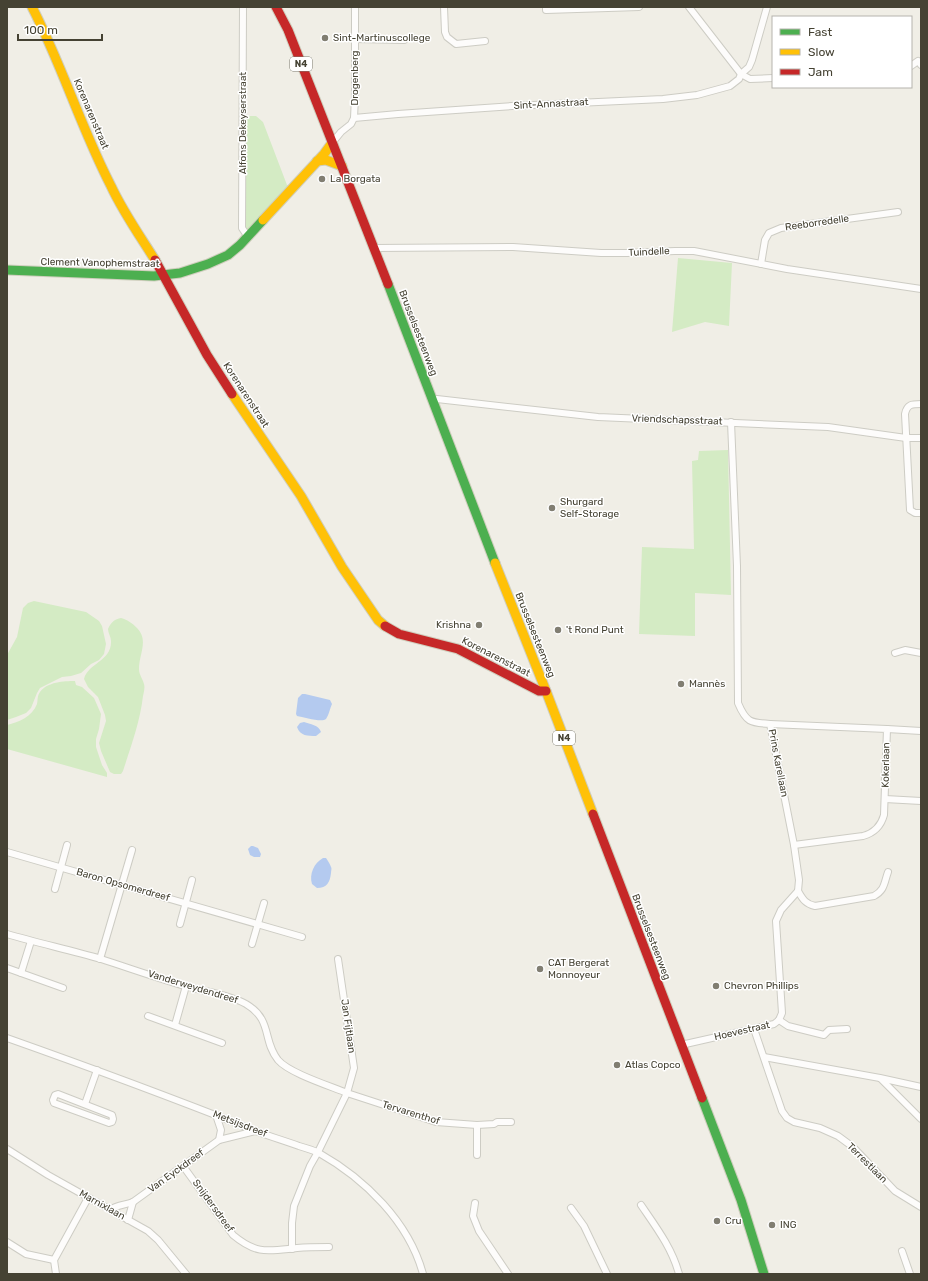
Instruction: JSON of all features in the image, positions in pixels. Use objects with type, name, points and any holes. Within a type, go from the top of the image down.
[{"type":"main road","name":"Korenarenstraat","points":[[32,7],[47,36],[78,114],[111,187],[164,275],[217,371],[301,496],[342,567],[378,620],[389,629],[399,634],[458,649],[539,691],[546,691]]},
{"type":"main road","name":"Brusselsesteenweg","points":[[276,7],[288,30],[342,166],[432,401],[546,691],[741,1200],[764,1274]]},
{"type":"main road","name":"Clement Vanophemstraat","points":[[7,270],[120,275],[164,275],[180,273],[215,261],[232,251],[248,237],[332,143]]},
{"type":"main road","points":[[317,161],[326,160],[342,166]]},
{"type":"street","name":"Alfons Dekeyserstraat","points":[[244,7],[242,228],[248,237]]},
{"type":"street","name":"Drogenberg","points":[[354,118],[355,7]]},
{"type":"street","points":[[444,7],[445,32],[447,37],[456,44],[485,41]]},
{"type":"street","points":[[546,7],[546,10],[639,7]]},
{"type":"street","points":[[689,7],[741,74],[745,77],[754,79],[772,78]]},
{"type":"street","name":"Sint-Annastraat","points":[[354,118],[512,106],[663,100],[697,95],[730,86],[739,79],[741,74],[749,67],[767,7]]},
{"type":"street","name":"Drogenberg","points":[[355,39],[404,40]]},
{"type":"street","points":[[332,143],[341,132],[351,124],[354,118]]},
{"type":"street","name":"Reeborredelle","points":[[761,264],[765,240],[769,233],[782,228],[898,212]]},
{"type":"street","name":"Tuindelle","points":[[373,248],[513,247],[601,253],[694,251],[761,264],[921,289]]},
{"type":"street","name":"Vriendschapsstraat","points":[[432,401],[437,399],[598,417],[828,427],[906,438],[921,438]]},
{"type":"street","points":[[921,404],[912,404],[906,409],[910,510],[914,513],[921,513]]},
{"type":"street","name":"Prins Karellaan","points":[[731,422],[737,566],[738,703],[743,715],[749,721],[758,724],[770,724],[794,845],[799,880],[798,891]]},
{"type":"street","points":[[894,653],[905,650],[921,652]]},
{"type":"street","name":"Kokerlaan","points":[[770,724],[887,729],[883,820],[877,828],[869,834],[794,845]]},
{"type":"street","points":[[887,729],[921,730]]},
{"type":"street","points":[[885,799],[921,801]]},
{"type":"street","points":[[55,889],[67,846]]},
{"type":"street","points":[[100,959],[132,850]]},
{"type":"street","name":"Baron Opsomerdreef","points":[[7,852],[302,936]]},
{"type":"street","points":[[779,1020],[782,1013],[776,921],[781,910],[798,891],[802,899],[808,904],[815,906],[874,896],[884,887],[888,872]]},
{"type":"street","points":[[180,924],[192,880]]},
{"type":"street","points":[[252,944],[264,903]]},
{"type":"street","name":"Vanderweydendreef","points":[[7,934],[100,959],[186,986],[236,999],[247,1005],[261,1017],[273,1052],[279,1061],[288,1069],[347,1092]]},
{"type":"street","points":[[21,972],[31,941]]},
{"type":"street","name":"Jan Fijtlaan","points":[[338,959],[354,1068],[347,1092]]},
{"type":"street","points":[[7,968],[63,988]]},
{"type":"street","points":[[175,1025],[186,986]]},
{"type":"street","points":[[148,1016],[222,1043]]},
{"type":"street","name":"Hoevestraat","points":[[681,1044],[754,1029],[774,1024],[779,1020],[788,1026],[824,1035],[829,1030],[846,1029]]},
{"type":"street","name":"Terrestlaan","points":[[754,1029],[782,1111],[787,1118],[794,1122],[820,1128],[838,1136],[854,1148],[895,1191],[921,1207]]},
{"type":"street","name":"Metsijsdreef","points":[[7,1038],[97,1070],[256,1131],[318,1152],[356,1179],[380,1199],[394,1216],[412,1244],[420,1261],[423,1274]]},
{"type":"street","points":[[764,1057],[921,1087]]},
{"type":"street","points":[[85,1104],[97,1070]]},
{"type":"street","points":[[880,1078],[921,1119]]},
{"type":"street","points":[[292,1249],[292,1223],[294,1206],[310,1166],[347,1092]]},
{"type":"street","name":"Tervarenthof","points":[[347,1092],[436,1122],[477,1125],[494,1124],[497,1122],[511,1122]]},
{"type":"street","points":[[58,1094],[85,1104],[112,1115],[112,1122],[109,1123],[54,1103],[53,1100],[55,1095],[58,1094]]},
{"type":"street","points":[[216,1115],[221,1130],[218,1140]]},
{"type":"street","points":[[477,1125],[477,1155]]},
{"type":"street","name":"Van Eyckdreef","points":[[110,1209],[133,1202],[218,1140],[256,1131]]},
{"type":"street","name":"Marnixlaan","points":[[7,1149],[24,1161],[148,1231],[158,1240],[186,1274]]},
{"type":"street","name":"Snijdersdreef","points":[[183,1166],[233,1234],[243,1243],[252,1248],[265,1251],[278,1251],[329,1247]]},
{"type":"street","points":[[56,1274],[54,1260],[88,1198]]},
{"type":"street","points":[[128,1220],[133,1202]]},
{"type":"street","points":[[475,1203],[473,1216],[479,1231],[508,1274]]},
{"type":"street","points":[[641,1204],[667,1244],[677,1265],[679,1274]]},
{"type":"street","points":[[571,1208],[584,1226],[607,1274]]},
{"type":"street","points":[[7,1242],[26,1254],[54,1260]]},
{"type":"street","points":[[902,1251],[910,1274]]},
{"type":"green space","points":[[244,116],[256,116],[263,122],[287,185],[289,186],[249,231],[244,227]]},
{"type":"green space","points":[[678,258],[732,263],[729,326],[705,322],[672,332]]},
{"type":"green space","points":[[728,450],[731,595],[695,593],[695,636],[639,634],[642,547],[694,549],[692,461],[698,460],[699,451]]},
{"type":"green space","points":[[34,601],[86,612],[99,621],[102,626],[106,644],[104,654],[99,660],[91,664],[81,673],[62,677],[40,688],[31,708],[26,713],[7,720],[7,655],[17,637],[23,608],[28,603]]},
{"type":"green space","points":[[121,618],[132,623],[141,633],[143,642],[139,669],[144,688],[142,706],[123,771],[121,774],[114,774],[110,772],[99,743],[106,721],[105,715],[98,697],[88,687],[84,679],[90,669],[108,653],[111,641],[108,629],[113,621]]},
{"type":"green space","points":[[75,681],[76,685],[82,687],[94,698],[101,714],[96,747],[102,765],[107,773],[107,777],[7,749],[7,725],[28,716],[35,709],[38,696],[43,689],[51,684]]},
{"type":"water","points":[[302,694],[330,700],[332,704],[326,719],[317,720],[297,716],[298,698]]},
{"type":"water","points":[[304,722],[316,726],[321,732],[316,736],[307,736],[302,734],[297,727],[300,723]]},
{"type":"water","points":[[251,846],[258,848],[261,854],[260,857],[250,855],[248,849]]},
{"type":"water","points":[[323,858],[326,858],[330,864],[331,876],[326,886],[317,888],[312,884],[311,876],[317,863]]},
{"type":"traffic: fast","points":[[7,270],[154,276],[180,273],[208,264],[228,255],[240,245],[263,220]]},
{"type":"traffic: fast","points":[[388,284],[495,563]]},
{"type":"traffic: fast","points":[[702,1098],[741,1200],[764,1274]]},
{"type":"traffic: slow","points":[[32,7],[53,51],[100,164],[121,205],[155,260]]},
{"type":"traffic: slow","points":[[263,220],[324,154],[332,143]]},
{"type":"traffic: slow","points":[[317,161],[326,160],[342,166]]},
{"type":"traffic: slow","points":[[232,394],[301,496],[342,567],[378,620],[385,626]]},
{"type":"traffic: slow","points":[[495,563],[593,814]]},
{"type":"traffic: jam","points":[[276,7],[288,30],[388,284]]},
{"type":"traffic: jam","points":[[155,260],[207,355],[232,394]]},
{"type":"traffic: jam","points":[[385,626],[399,634],[458,649],[539,691],[546,691]]},
{"type":"traffic: jam","points":[[593,814],[702,1098]]},
{"type":"place","name":"Sint-Martinuscollege","points":[[325,38]]},
{"type":"place","name":"La Borgata","points":[[322,179]]},
{"type":"place","name":"Shurgard Self-Storage","points":[[552,508]]},
{"type":"place","name":"Krishna","points":[[479,625]]},
{"type":"place","name":"'t Rond Punt","points":[[558,630]]},
{"type":"place","name":"Mannès","points":[[681,684]]},
{"type":"place","name":"CAT Bergerat Monnoyeur","points":[[540,969]]},
{"type":"place","name":"Chevron Phillips","points":[[716,986]]},
{"type":"place","name":"Atlas Copco","points":[[617,1065]]},
{"type":"place","name":"Cru","points":[[717,1221]]},
{"type":"place","name":"ING","points":[[772,1225]]}]
